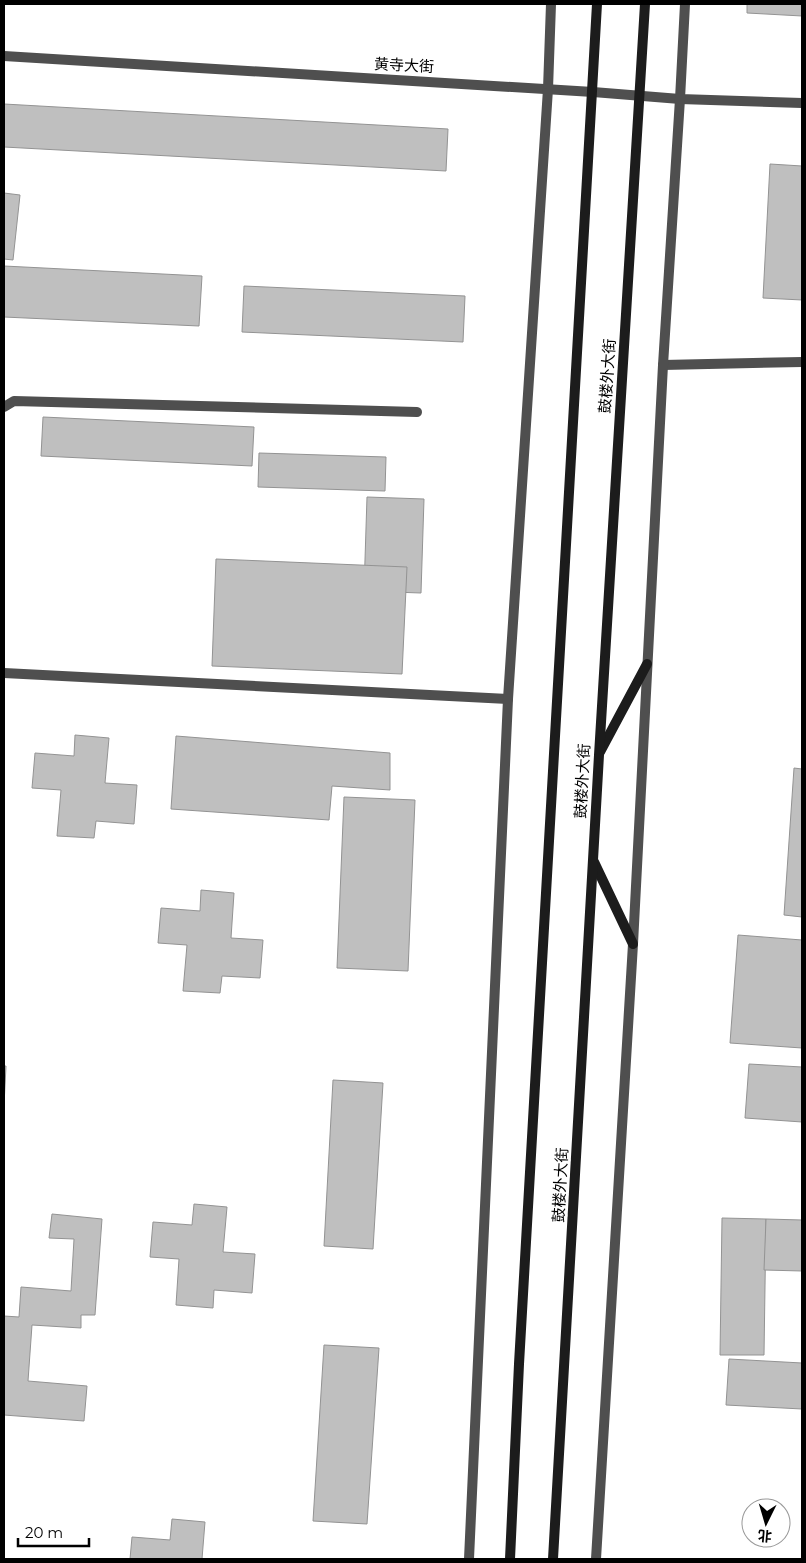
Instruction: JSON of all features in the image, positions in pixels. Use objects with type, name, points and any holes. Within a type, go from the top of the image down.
[{"type":"main road","name":"鼓楼外大街","points":[[510,1559],[519,1364],[597,4]]},
{"type":"main road","name":"鼓楼外大街","points":[[553,1559],[598,755],[645,4]]},
{"type":"main road","points":[[598,755],[647,664]]},
{"type":"main road","points":[[593,859],[633,944]]},
{"type":"street","points":[[469,1559],[508,699],[548,89],[551,4]]},
{"type":"street","points":[[596,1559],[633,944],[662,365],[685,4]]},
{"type":"street","name":"黄寺大街","points":[[4,56],[548,89],[680,99],[802,103]]},
{"type":"street","points":[[662,365],[802,362]]},
{"type":"street","points":[[4,407],[14,401],[417,412]]},
{"type":"street","points":[[4,673],[508,699]]},
{"type":"building","points":[[747,4],[802,4],[802,16],[747,13]]},
{"type":"building","points":[[4,104],[448,129],[446,171],[4,147]]},
{"type":"building","points":[[770,164],[802,166],[802,300],[763,298]]},
{"type":"building","points":[[4,193],[20,195],[13,260],[4,259]]},
{"type":"building","points":[[4,266],[202,276],[199,326],[4,317]]},
{"type":"building","points":[[244,286],[465,296],[463,342],[242,332]]},
{"type":"building","points":[[43,417],[254,427],[252,466],[41,456]]},
{"type":"building","points":[[259,453],[386,457],[385,491],[258,487]]},
{"type":"building","points":[[367,497],[424,499],[421,593],[364,591]]},
{"type":"building","points":[[216,559],[407,567],[402,674],[212,666]]},
{"type":"building","points":[[75,735],[109,738],[105,783],[137,785],[134,824],[96,821],[94,838],[57,836],[61,790],[32,788],[35,753],[74,756]]},
{"type":"building","points":[[176,736],[390,753],[390,790],[332,786],[329,820],[171,809]]},
{"type":"building","points":[[794,768],[802,769],[802,917],[784,915]]},
{"type":"building","points":[[344,797],[415,800],[408,971],[337,968]]},
{"type":"building","points":[[201,890],[234,893],[231,938],[263,940],[260,978],[222,976],[220,993],[183,991],[187,945],[158,943],[161,908],[200,911]]},
{"type":"building","points":[[738,935],[802,940],[802,1048],[730,1043]]},
{"type":"building","points":[[749,1064],[802,1067],[802,1122],[745,1118]]},
{"type":"building","points":[[4,1066],[6,1066],[4,1105]]},
{"type":"building","points":[[333,1080],[383,1083],[373,1249],[324,1246]]},
{"type":"building","points":[[194,1204],[227,1207],[223,1252],[255,1254],[252,1293],[214,1290],[213,1308],[176,1305],[179,1259],[150,1257],[153,1222],[192,1225]]},
{"type":"building","points":[[52,1214],[102,1219],[95,1315],[81,1315],[81,1328],[32,1325],[28,1381],[87,1386],[84,1421],[4,1415],[4,1316],[19,1317],[21,1287],[71,1291],[74,1239],[49,1238]]},
{"type":"building","points":[[722,1218],[766,1219],[764,1355],[720,1355]]},
{"type":"building","points":[[766,1219],[802,1220],[802,1271],[764,1270]]},
{"type":"building","points":[[324,1345],[379,1348],[367,1524],[313,1521]]},
{"type":"building","points":[[729,1359],[802,1363],[802,1409],[726,1405]]},
{"type":"building","points":[[172,1519],[205,1522],[202,1559],[130,1559],[132,1537],[170,1540]]}]
